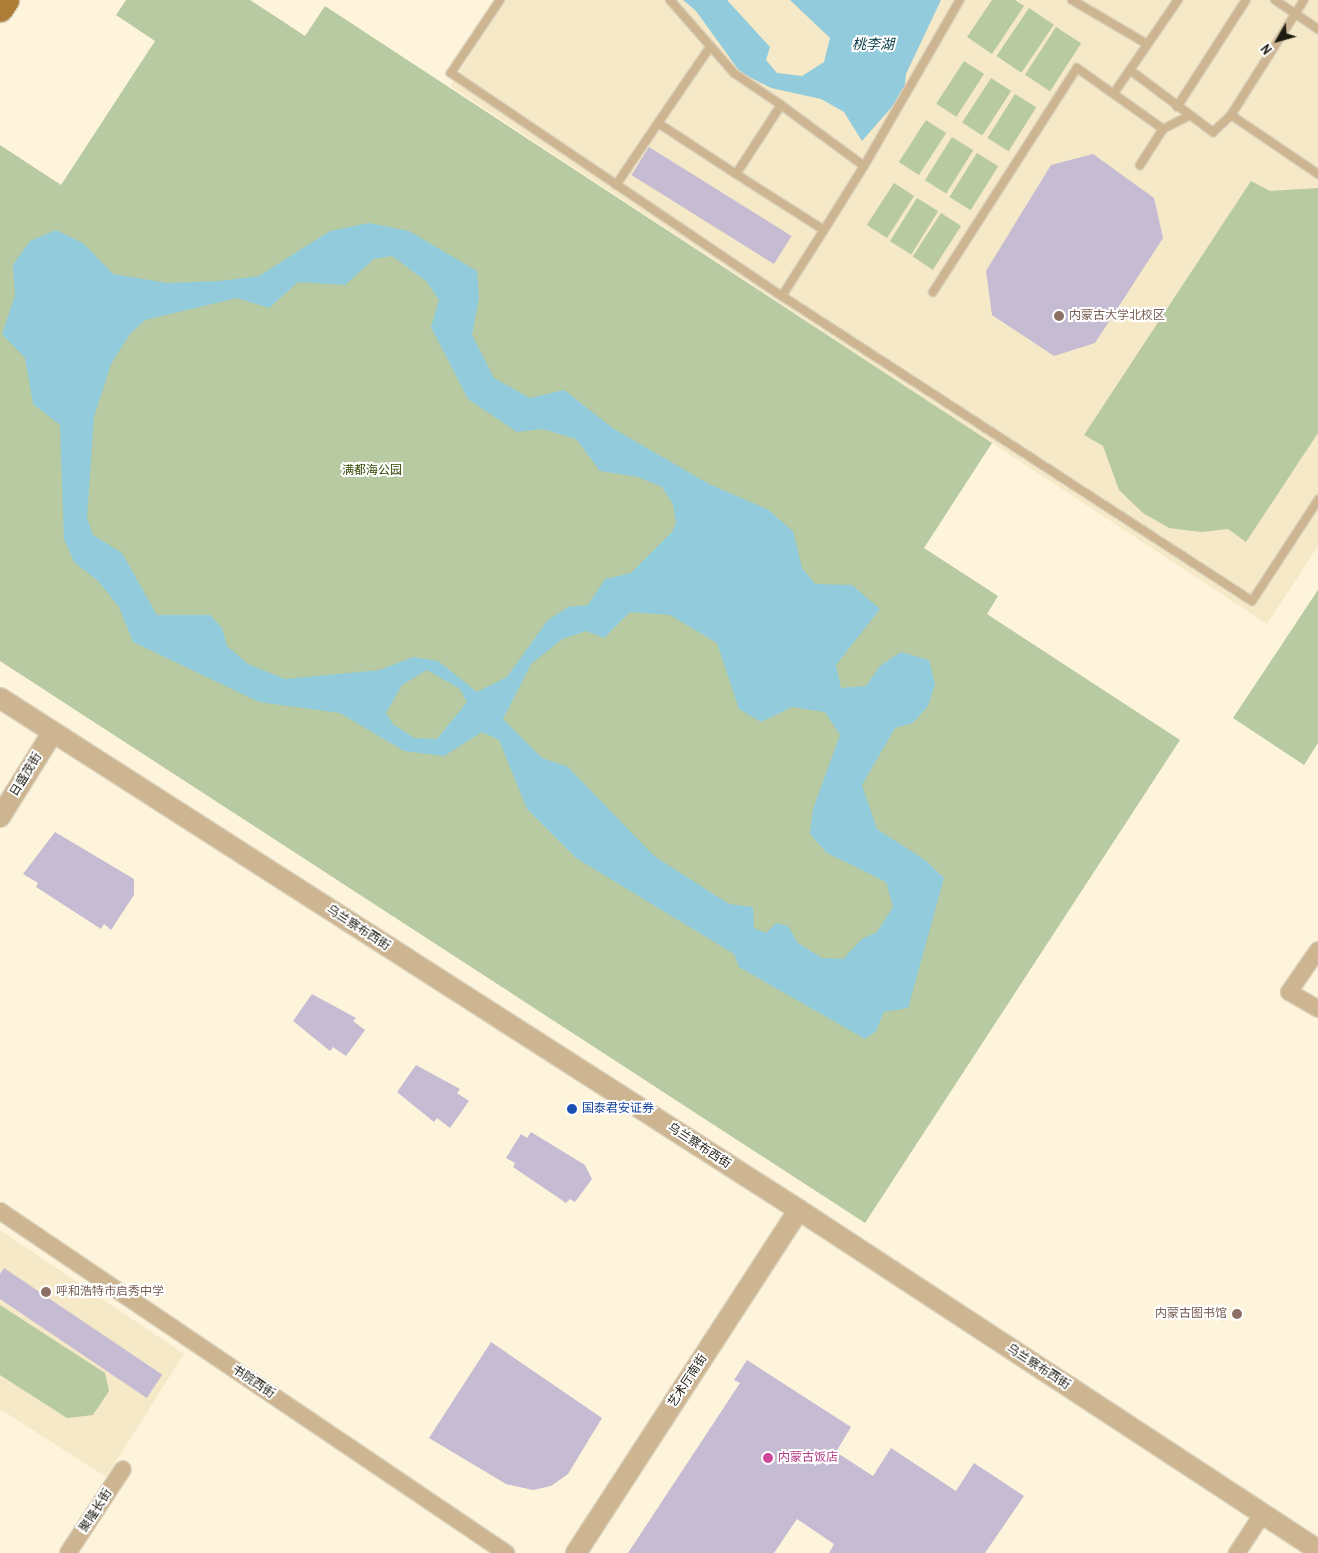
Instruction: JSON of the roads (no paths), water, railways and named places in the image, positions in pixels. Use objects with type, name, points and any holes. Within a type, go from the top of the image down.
[{"type":"main road","points":[[0,9],[6,0]]},
{"type":"street","name":"乌兰察布西街","points":[[0,698],[799,1210],[1318,1550]]},
{"type":"street","name":"日盛茂街","points":[[0,817],[53,732]]},
{"type":"street","points":[[1318,950],[1289,992],[1318,1009]]},
{"type":"street","name":"艺术厅南街","points":[[576,1553],[799,1210]]},
{"type":"street","name":"书院西街","points":[[0,1211],[506,1553]]},
{"type":"street","name":"聚隆长街","points":[[68,1553],[123,1469]]},
{"type":"street","points":[[1237,1553],[1262,1515]]},
{"type":"lane","points":[[500,0],[451,73],[782,296],[1252,601],[1318,500]]},
{"type":"lane","points":[[670,0],[734,73],[864,166]]},
{"type":"lane","points":[[782,296],[864,166],[960,0]]},
{"type":"lane","points":[[1072,0],[1148,44]]},
{"type":"lane","points":[[1114,93],[1178,0]]},
{"type":"lane","points":[[1177,107],[1246,0]]},
{"type":"lane","points":[[1275,0],[1318,29]]},
{"type":"lane","points":[[1130,70],[1188,116],[1213,132],[1231,116],[1304,0]]},
{"type":"lane","points":[[616,185],[710,47]]},
{"type":"lane","points":[[933,292],[1077,68],[1163,129]]},
{"type":"lane","points":[[736,174],[781,105]]},
{"type":"lane","points":[[1140,165],[1163,129],[1188,116]]},
{"type":"lane","points":[[1231,116],[1316,170]]},
{"type":"lane","points":[[658,123],[824,230]]},
{"type":"water","name":"桃李湖","points":[[683,0],[727,0],[770,47],[766,60],[777,73],[802,76],[824,62],[830,38],[790,0],[941,0],[906,74],[904,93],[862,141],[844,112],[821,99],[771,88],[740,72],[696,11]]},
{"type":"water","points":[[369,223],[409,231],[477,271],[479,298],[472,335],[494,378],[530,398],[564,390],[614,429],[709,484],[767,509],[793,531],[802,568],[815,584],[852,585],[880,609],[836,665],[841,688],[866,686],[880,666],[901,652],[929,660],[935,684],[928,706],[913,723],[895,728],[862,785],[877,829],[925,860],[944,878],[908,1008],[884,1012],[876,1031],[865,1039],[739,967],[734,954],[576,858],[527,809],[499,740],[482,732],[444,756],[404,751],[340,713],[259,702],[133,642],[119,607],[98,581],[74,562],[64,539],[60,425],[33,404],[25,358],[2,334],[15,296],[13,265],[30,241],[56,230],[83,243],[113,274],[167,283],[219,281],[259,276],[330,231]],"holes":[[[392,256],[426,281],[439,300],[431,327],[468,399],[517,432],[543,429],[576,439],[600,471],[638,477],[662,487],[673,504],[676,523],[672,532],[631,573],[605,579],[588,605],[568,607],[548,620],[507,677],[477,692],[438,661],[413,657],[380,670],[285,679],[248,664],[227,646],[222,628],[210,615],[157,615],[122,553],[93,535],[87,518],[94,417],[111,364],[130,334],[145,320],[237,298],[269,308],[298,282],[345,285],[374,259]],[[630,612],[670,615],[717,643],[739,709],[761,722],[792,707],[825,712],[840,735],[813,809],[810,834],[827,853],[886,882],[893,907],[877,932],[862,939],[843,959],[822,958],[798,943],[788,926],[776,923],[766,933],[754,928],[753,907],[729,904],[654,856],[568,767],[542,758],[503,719],[531,664],[562,639],[586,631],[604,638]],[[427,670],[460,689],[467,702],[437,739],[414,738],[393,724],[386,713],[402,685]]]},
{"type":"place","name":"内蒙古大学北校区","points":[[1059,316]]},
{"type":"place","name":"国泰君安证券","points":[[572,1109]]},
{"type":"place","name":"呼和浩特市启秀中学","points":[[46,1292]]},
{"type":"place","name":"内蒙古图书馆","points":[[1237,1314]]},
{"type":"place","name":"内蒙古饭店","points":[[768,1458]]},
{"type":"park label","name":"满都海公园","points":[[372,471]]}]
